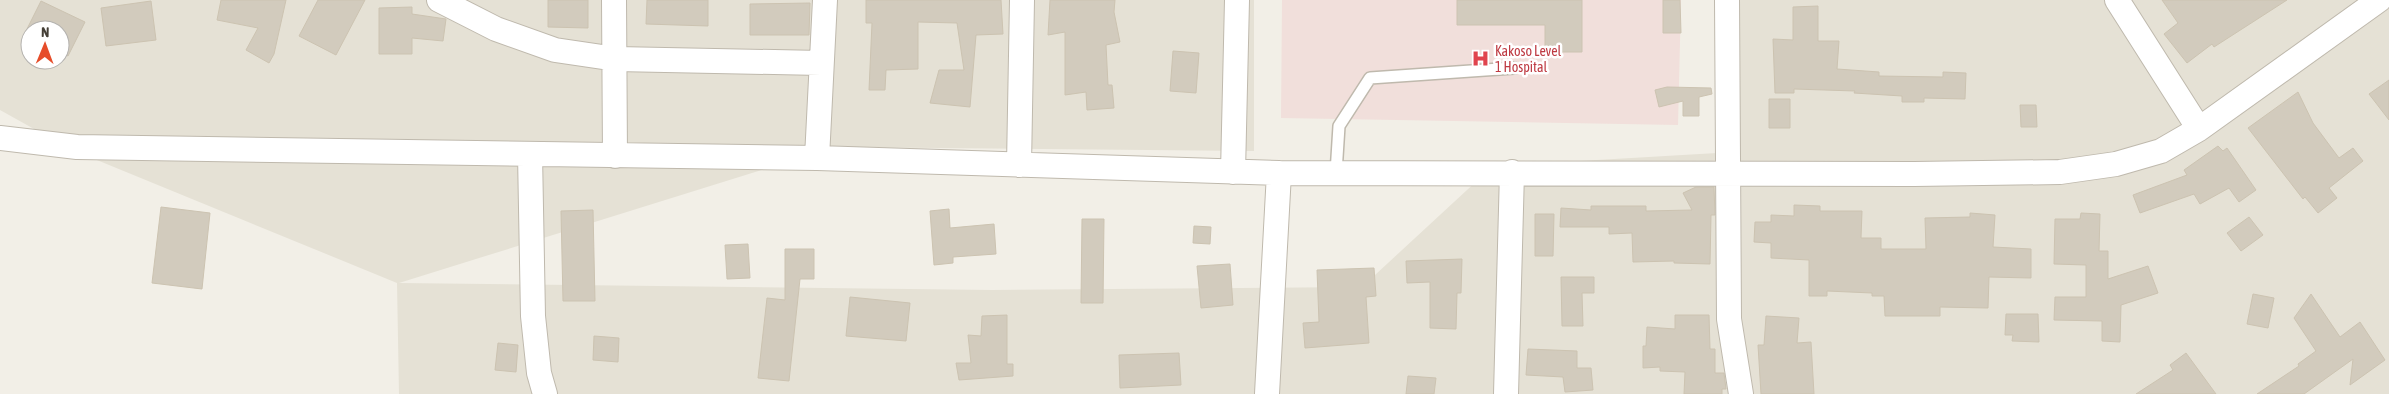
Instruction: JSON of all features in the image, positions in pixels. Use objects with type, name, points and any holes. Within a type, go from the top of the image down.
[{"type":"street","points":[[439,0],[496,29],[556,50],[616,59],[821,63]]},
{"type":"street","points":[[614,0],[616,59],[615,156]]},
{"type":"street","points":[[817,158],[825,0]]},
{"type":"street","points":[[1019,165],[1022,0]]},
{"type":"street","points":[[1233,172],[1237,0]]},
{"type":"street","points":[[1727,0],[1729,319],[1741,394]]},
{"type":"street","points":[[2117,0],[2199,129]]},
{"type":"street","points":[[0,138],[77,146],[817,158],[1278,173],[1727,172],[1914,174],[2060,172],[2116,164],[2161,151],[2199,129],[2379,0]]},
{"type":"street","points":[[530,154],[533,316],[539,373],[545,394]]},
{"type":"street","points":[[1506,394],[1512,172]]},
{"type":"street","points":[[1267,394],[1278,173]]},
{"type":"lane","points":[[1336,173],[1339,126],[1370,78],[1514,68]]},
{"type":"shaded area","points":[[0,0],[1254,0],[1254,151],[835,147],[399,283],[992,290],[1362,287],[1493,166],[1717,153],[1716,0],[2389,0],[2389,394],[399,394],[397,283],[70,149],[0,110]]},
{"type":"shaded area","name":"Kakoso Level 1 Hospital","points":[[1282,0],[1681,0],[1678,125],[1281,118]]},
{"type":"building","points":[[221,0],[286,0],[274,54],[269,63],[246,50],[258,28],[217,20]]},
{"type":"building","points":[[318,0],[365,0],[336,55],[299,36]]},
{"type":"building","points":[[548,0],[588,0],[588,28],[548,27]]},
{"type":"building","points":[[647,0],[708,0],[708,26],[646,24]]},
{"type":"building","points":[[866,0],[1001,0],[1003,34],[976,35],[970,107],[930,103],[939,70],[964,70],[957,23],[918,22],[918,69],[886,70],[885,90],[869,90],[872,23],[866,23]]},
{"type":"building","points":[[1050,0],[1115,0],[1114,12],[1120,42],[1106,45],[1108,85],[1112,85],[1114,108],[1087,110],[1086,92],[1065,95],[1065,32],[1048,35]]},
{"type":"building","points":[[1457,0],[1582,0],[1582,52],[1545,52],[1545,25],[1457,25]]},
{"type":"building","points":[[1663,0],[1680,0],[1681,33],[1663,33]]},
{"type":"building","points":[[2162,0],[2287,0],[2214,47],[2212,44],[2187,63],[2164,34],[2178,23]]},
{"type":"building","points":[[41,1],[85,22],[70,52],[70,20],[32,20]]},
{"type":"building","points":[[151,1],[156,40],[106,46],[101,8]]},
{"type":"building","points":[[810,3],[809,35],[750,35],[750,4]]},
{"type":"building","points":[[1818,6],[1818,41],[1839,41],[1837,69],[1879,72],[1879,76],[1943,77],[1943,72],[1966,73],[1965,99],[1924,98],[1924,102],[1902,102],[1902,96],[1854,93],[1855,91],[1794,89],[1794,93],[1775,93],[1773,39],[1793,40],[1793,7]]},
{"type":"building","points":[[412,7],[412,14],[446,19],[443,41],[412,38],[412,54],[379,54],[379,8]]},
{"type":"building","points":[[1173,51],[1199,53],[1196,93],[1170,91]]},
{"type":"building","points":[[2389,80],[2389,120],[2369,94]]},
{"type":"building","points":[[1667,87],[1711,88],[1712,94],[1699,97],[1699,116],[1683,116],[1683,101],[1659,107],[1655,90]]},
{"type":"building","points":[[2298,92],[2313,123],[2339,158],[2353,148],[2363,161],[2329,188],[2337,198],[2318,213],[2305,197],[2303,199],[2248,128]]},
{"type":"building","points":[[1769,99],[1790,99],[1790,128],[1769,128]]},
{"type":"building","points":[[2020,105],[2036,105],[2037,127],[2021,127]]},
{"type":"building","points":[[2218,146],[2223,151],[2227,148],[2256,190],[2239,202],[2229,188],[2200,204],[2194,194],[2140,213],[2133,195],[2187,175],[2184,170]]},
{"type":"building","points":[[1696,187],[1714,187],[1715,215],[1711,215],[1710,264],[1674,263],[1674,261],[1633,262],[1632,233],[1609,234],[1609,227],[1560,227],[1561,208],[1591,210],[1591,206],[1646,206],[1646,211],[1692,210],[1683,193]]},
{"type":"building","points":[[1794,205],[1820,206],[1820,211],[1862,211],[1861,238],[1881,238],[1881,249],[1926,249],[1925,218],[1970,217],[1970,213],[1995,215],[1993,247],[2031,249],[2031,278],[1989,277],[1988,308],[1940,307],[1940,316],[1885,316],[1884,296],[1872,296],[1872,293],[1827,291],[1827,296],[1809,296],[1809,260],[1771,258],[1771,243],[1754,242],[1755,222],[1771,222],[1771,215],[1794,216]]},
{"type":"building","points":[[161,207],[210,213],[202,289],[152,283]]},
{"type":"building","points":[[949,209],[950,228],[994,224],[996,254],[953,257],[953,263],[934,265],[930,211]]},
{"type":"building","points":[[593,210],[595,301],[563,301],[561,211]]},
{"type":"building","points":[[2081,213],[2100,214],[2099,251],[2108,251],[2108,279],[2148,266],[2158,293],[2121,305],[2120,342],[2102,341],[2102,321],[2054,320],[2055,297],[2086,297],[2086,265],[2054,264],[2055,219],[2080,219]]},
{"type":"building","points":[[1535,214],[1554,214],[1553,256],[1535,256]]},
{"type":"building","points":[[2249,217],[2263,235],[2241,251],[2227,233]]},
{"type":"building","points":[[1082,219],[1104,219],[1103,303],[1081,303]]},
{"type":"building","points":[[1194,226],[1211,227],[1210,244],[1193,243]]},
{"type":"building","points":[[748,244],[750,278],[727,279],[725,245]]},
{"type":"building","points":[[785,249],[814,249],[814,279],[800,279],[789,381],[758,378],[767,298],[785,300]]},
{"type":"building","points":[[1462,259],[1461,293],[1457,293],[1456,329],[1430,328],[1430,282],[1407,283],[1406,261]]},
{"type":"building","points":[[1230,264],[1233,305],[1201,308],[1197,266]]},
{"type":"building","points":[[1374,268],[1376,296],[1366,297],[1369,343],[1305,348],[1303,323],[1319,322],[1317,270]]},
{"type":"building","points":[[1561,277],[1594,277],[1594,293],[1582,293],[1583,326],[1562,326]]},
{"type":"building","points":[[2253,294],[2274,298],[2268,328],[2247,324]]},
{"type":"building","points":[[2311,294],[2340,337],[2360,322],[2385,360],[2350,385],[2353,359],[2304,394],[2257,394],[2299,366],[2298,364],[2316,351],[2294,318]]},
{"type":"building","points":[[850,297],[910,303],[906,341],[846,336]]},
{"type":"building","points":[[2006,314],[2038,314],[2039,342],[2012,341],[2013,335],[2005,335]]},
{"type":"building","points":[[1007,315],[1007,364],[1013,364],[1013,376],[959,380],[956,363],[971,363],[968,335],[981,336],[982,316]]},
{"type":"building","points":[[1675,315],[1709,315],[1710,349],[1715,349],[1715,373],[1724,373],[1726,389],[1722,389],[1722,394],[1684,394],[1685,372],[1660,371],[1660,367],[1643,368],[1643,346],[1646,346],[1647,327],[1675,329]]},
{"type":"building","points":[[1766,316],[1799,318],[1797,343],[1811,342],[1814,394],[1761,394],[1758,345],[1764,345]]},
{"type":"building","points":[[594,336],[619,338],[618,362],[593,360]]},
{"type":"building","points":[[498,343],[518,345],[516,372],[495,370]]},
{"type":"building","points":[[1528,349],[1577,351],[1577,368],[1591,368],[1593,390],[1565,392],[1563,377],[1526,375]]},
{"type":"building","points":[[1179,353],[1181,385],[1120,388],[1119,355]]},
{"type":"building","points":[[2186,353],[2216,394],[2136,394],[2173,370],[2170,365]]},
{"type":"building","points":[[1408,376],[1436,378],[1434,394],[1406,394]]},
{"type":"place","name":"Kakoso Level 1 Hospital","points":[[1481,59]]}]
